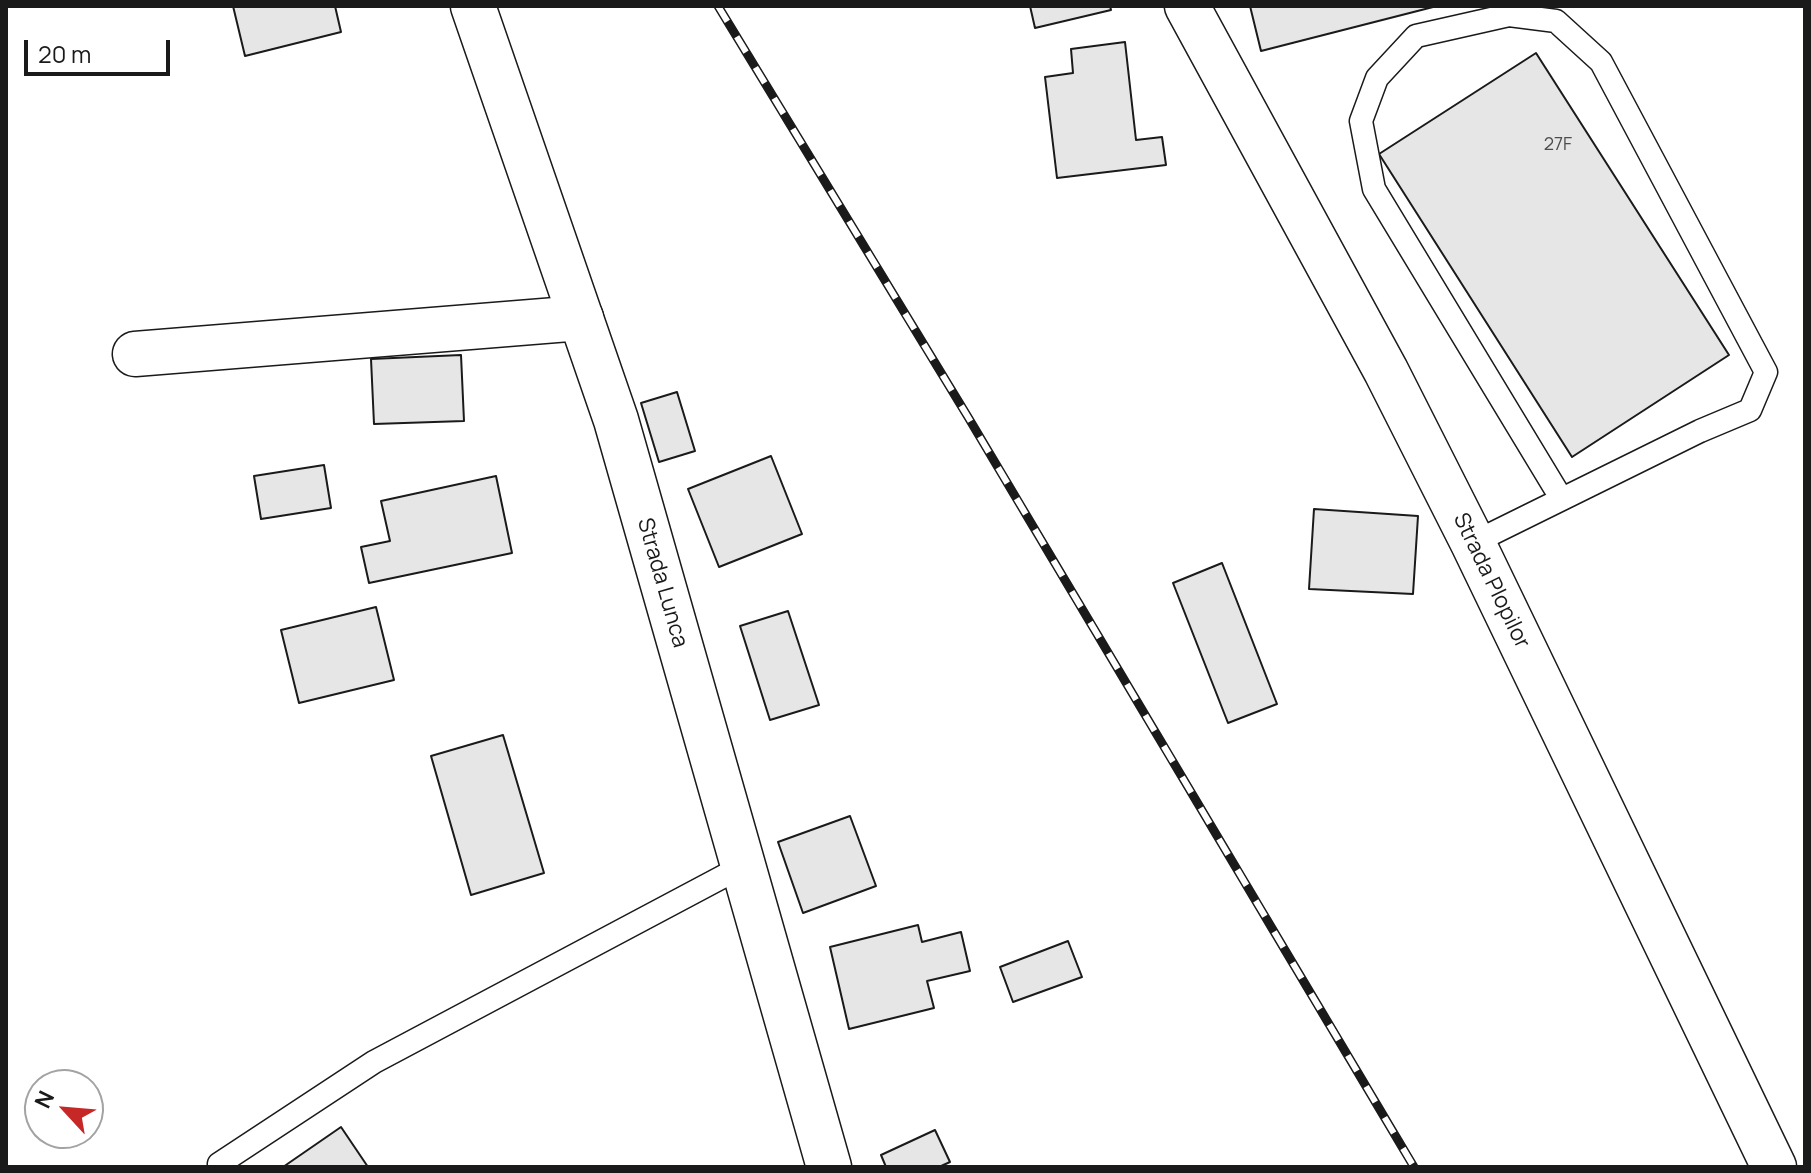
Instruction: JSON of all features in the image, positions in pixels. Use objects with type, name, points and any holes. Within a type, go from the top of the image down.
[{"type":"street","name":"Strada Lunca","points":[[473,6],[616,420],[829,1167]]},
{"type":"street","name":"Strada Plopilor","points":[[1187,6],[1386,371],[1473,543],[1774,1167]]},
{"type":"street","points":[[135,354],[581,318]]},
{"type":"lane","points":[[1473,543],[1700,431],[1750,410],[1766,372],[1601,62],[1556,21],[1509,15],[1416,36],[1377,78],[1361,121],[1374,189],[1561,498]]},
{"type":"lane","points":[[219,1164],[374,1062],[743,866]]},
{"type":"building","points":[[233,6],[335,6],[341,32],[245,56]]},
{"type":"building","points":[[1030,6],[1110,6],[1111,10],[1035,28]]},
{"type":"building","points":[[1250,6],[1437,6],[1261,51]]},
{"type":"building","points":[[1125,42],[1136,140],[1162,137],[1166,165],[1057,178],[1045,77],[1073,73],[1071,49]]},
{"type":"building","points":[[1536,53],[1729,355],[1572,457],[1379,154]]},
{"type":"building","points":[[461,355],[464,421],[374,424],[371,359]]},
{"type":"building","points":[[677,392],[695,451],[659,462],[641,403]]},
{"type":"building","points":[[771,456],[802,534],[719,567],[688,489]]},
{"type":"building","points":[[324,465],[331,508],[261,519],[254,476]]},
{"type":"building","points":[[496,476],[512,553],[369,583],[361,547],[390,541],[381,501]]},
{"type":"building","points":[[1314,509],[1418,516],[1413,594],[1309,589]]},
{"type":"building","points":[[1222,563],[1277,704],[1228,723],[1173,583]]},
{"type":"building","points":[[376,607],[394,680],[299,703],[281,630]]},
{"type":"building","points":[[788,611],[819,705],[770,720],[740,626]]},
{"type":"building","points":[[503,735],[544,873],[471,895],[431,756]]},
{"type":"building","points":[[850,816],[876,886],[803,913],[778,842]]},
{"type":"building","points":[[918,925],[922,942],[961,932],[970,971],[927,981],[934,1008],[849,1029],[830,947]]},
{"type":"building","points":[[1068,941],[1082,977],[1013,1002],[1000,967]]},
{"type":"building","points":[[341,1127],[368,1167],[283,1167]]},
{"type":"building","points":[[935,1130],[950,1162],[939,1167],[886,1167],[881,1155]]},
{"type":"railway","points":[[718,6],[968,417],[1414,1167]]}]
